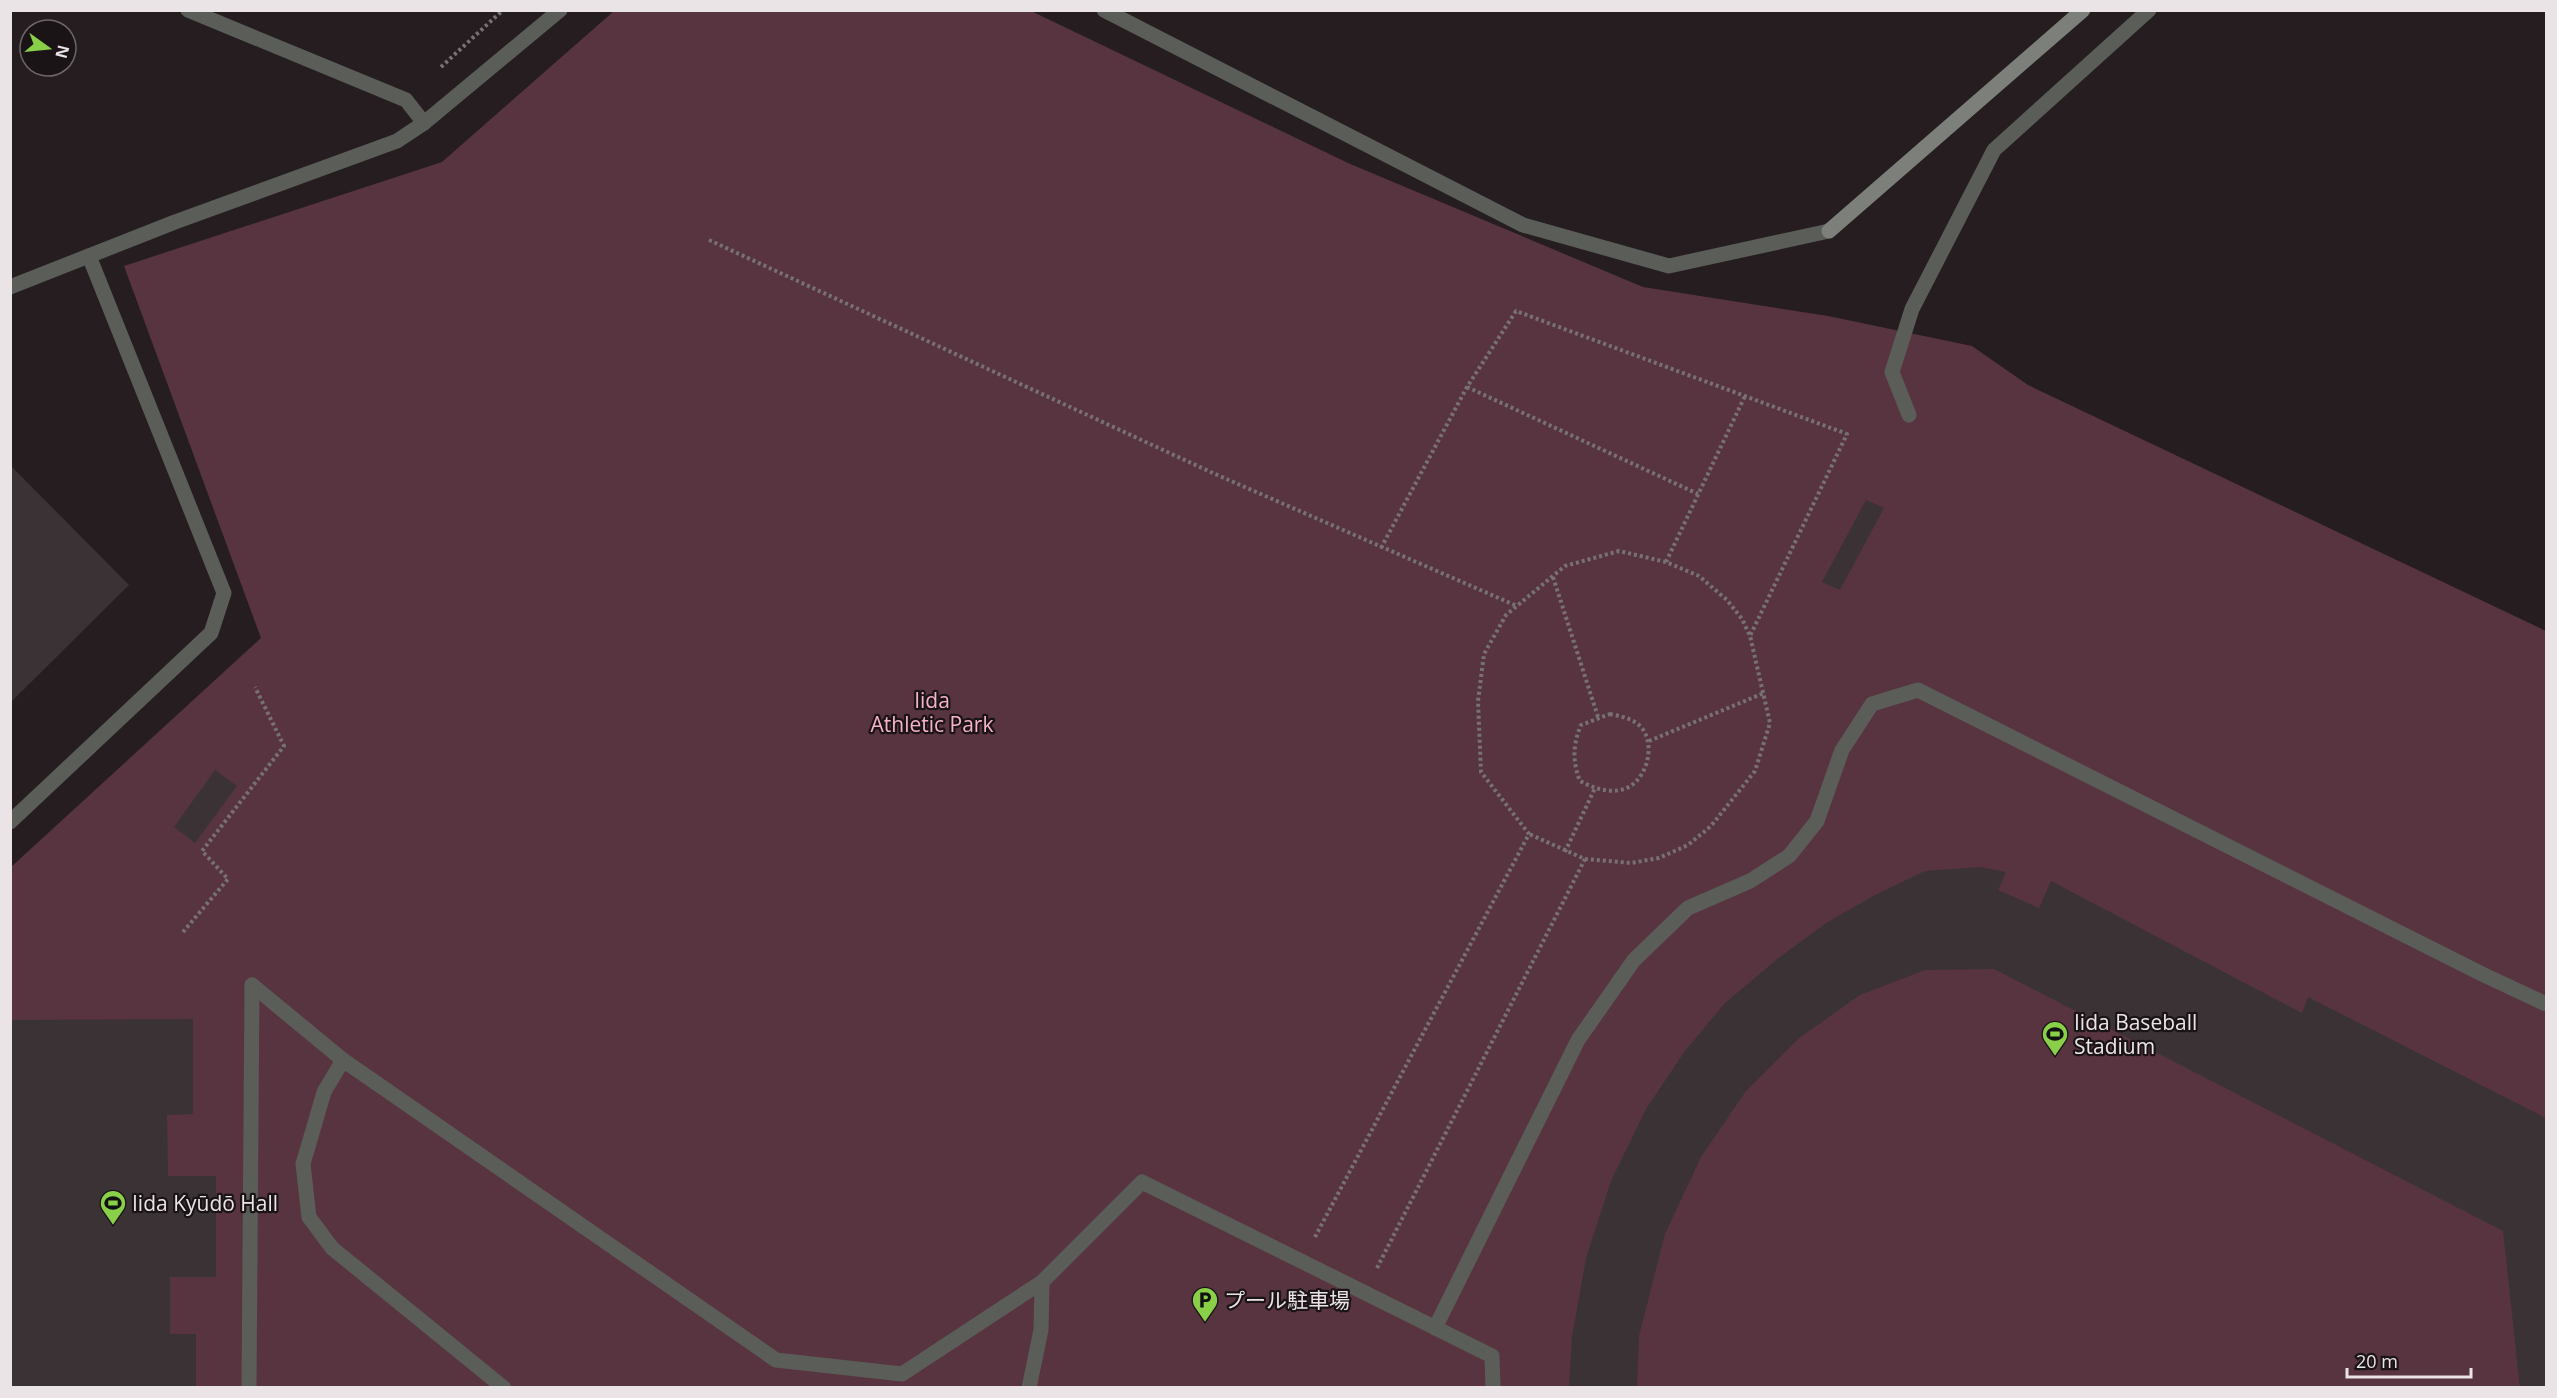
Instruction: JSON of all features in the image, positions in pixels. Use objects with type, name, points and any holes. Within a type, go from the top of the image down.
[{"type":"street","points":[[188,10],[406,100],[424,123]]},
{"type":"street","points":[[10,287],[175,222],[397,141],[424,123],[560,10]]},
{"type":"street","points":[[1104,10],[1523,225],[1669,266],[1829,231],[2083,10]]},
{"type":"street","points":[[1909,415],[1892,372],[1912,309],[1994,150],[2149,10]]},
{"type":"street","points":[[10,822],[211,633],[224,593],[89,256]]},
{"type":"street","points":[[1435,1328],[1578,1040],[1634,960],[1688,908],[1750,881],[1789,856],[1817,821],[1842,750],[1872,704],[1918,690],[2482,974],[2547,1004]]},
{"type":"street","points":[[249,1388],[252,985],[343,1060],[776,1360],[902,1374],[1042,1282],[1142,1182],[1492,1356],[1493,1388]]},
{"type":"street","points":[[343,1060],[324,1092],[303,1164],[309,1217],[332,1248],[504,1388]]},
{"type":"street","points":[[1029,1388],[1041,1330],[1042,1282]]},
{"type":"path","points":[[406,100],[503,10]]},
{"type":"path","points":[[709,240],[1381,548],[1517,606]]},
{"type":"path","points":[[1381,548],[1467,387],[1516,311],[1847,434],[1750,636]]},
{"type":"path","points":[[1467,387],[1698,494]]},
{"type":"path","points":[[1666,562],[1745,396]]},
{"type":"path","points":[[1619,551],[1666,562],[1699,576],[1727,600],[1742,619],[1750,636],[1770,723],[1755,771],[1711,826],[1688,845],[1659,858],[1631,863],[1585,859],[1565,852],[1529,834],[1481,772],[1478,701],[1484,654],[1506,615],[1565,566],[1619,551]]},
{"type":"path","points":[[1553,577],[1598,717]]},
{"type":"path","points":[[183,932],[228,879],[202,851],[284,746],[255,687]]},
{"type":"path","points":[[1649,741],[1764,693]]},
{"type":"path","points":[[1610,714],[1627,718],[1640,726],[1649,741],[1645,767],[1630,786],[1620,790],[1595,788],[1580,781],[1574,757],[1575,740],[1581,725],[1610,714]]},
{"type":"path","points":[[1565,852],[1595,788]]},
{"type":"path","points":[[1302,1262],[1529,834]]},
{"type":"path","points":[[1365,1293],[1585,859]]},
{"type":"green space","name":"Iida Athletic Park","points":[[614,11],[1031,11],[1348,163],[1643,287],[1828,316],[1972,346],[2028,385],[2546,631],[2546,1387],[11,1388],[11,867],[261,638],[124,266],[442,162]]},
{"type":"building","points":[[10,465],[129,585],[10,703]]},
{"type":"building","points":[[1866,500],[1884,508],[1840,590],[1822,582]]},
{"type":"building","points":[[215,770],[237,786],[195,843],[174,827]]},
{"type":"building","points":[[1980,867],[2006,872],[1998,890],[2039,908],[2051,881],[2302,1013],[2308,997],[2546,1118],[2546,1388],[2520,1388],[2503,1231],[1994,969],[1925,970],[1860,995],[1799,1038],[1746,1091],[1701,1157],[1665,1234],[1639,1336],[1637,1388],[1569,1388],[1572,1337],[1586,1258],[1611,1181],[1646,1109],[1685,1051],[1725,1003],[1776,960],[1826,923],[1875,895],[1925,871]]},
{"type":"building","name":"Iida Kyūdō Hall","points":[[193,1019],[193,1114],[167,1115],[168,1176],[216,1176],[216,1277],[170,1277],[170,1334],[196,1334],[196,1388],[10,1388],[10,1020]]},
{"type":"place","name":"Iida Baseball Stadium","points":[[2055,1057]]},
{"type":"place","name":"Iida Kyūdō Hall","points":[[113,1226]]},
{"type":"place","name":"プール駐車場","points":[[1205,1323]]}]
